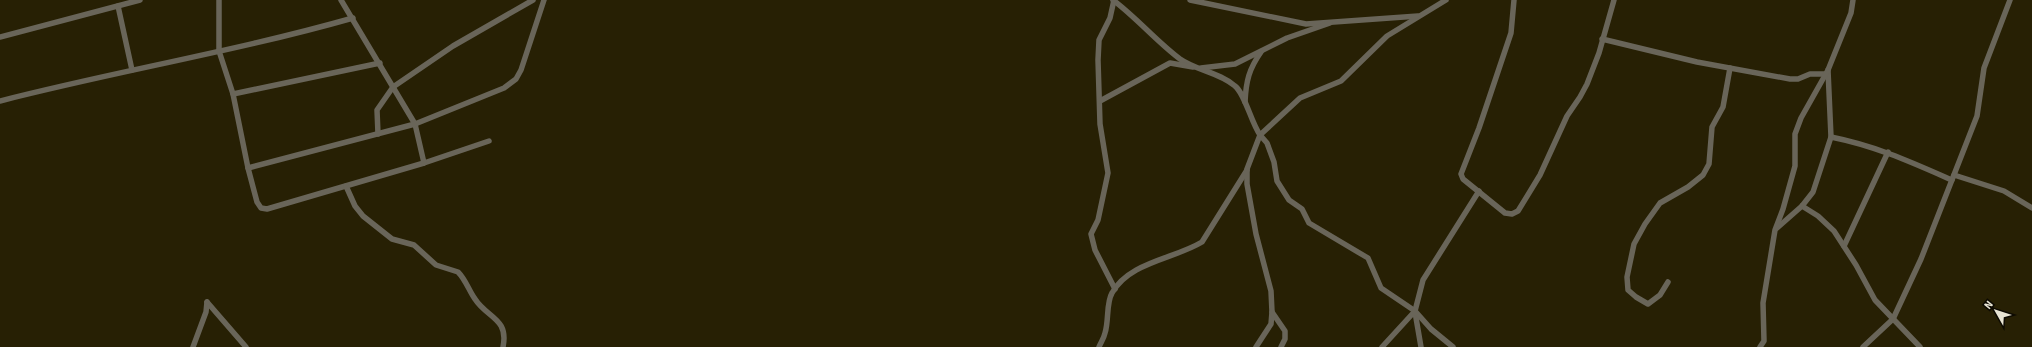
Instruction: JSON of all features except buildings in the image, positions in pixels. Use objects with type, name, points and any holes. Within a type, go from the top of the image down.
[{"type":"street","points":[[0,38],[140,0]]},
{"type":"street","points":[[219,0],[219,51],[233,94],[248,168],[257,202],[261,208],[267,209],[346,186],[424,163],[489,141]]},
{"type":"street","points":[[341,0],[380,63],[415,124],[424,163]]},
{"type":"street","points":[[378,134],[378,110],[393,87],[453,46],[534,0]]},
{"type":"street","points":[[248,168],[415,124],[504,88],[516,79],[521,70],[544,0]]},
{"type":"street","points":[[1113,0],[1182,60],[1199,69],[1235,64],[1287,38],[1330,23]]},
{"type":"street","points":[[1113,0],[1110,18],[1098,40],[1100,124],[1108,173],[1100,214],[1091,234],[1095,250],[1115,289]]},
{"type":"street","points":[[1190,0],[1306,24],[1420,16]]},
{"type":"street","points":[[1514,0],[1511,33],[1479,128],[1461,174],[1463,179],[1505,212],[1512,214],[1518,211],[1540,175],[1567,116],[1584,91],[1599,53],[1614,0]]},
{"type":"street","points":[[1760,347],[1764,341],[1763,303],[1775,230],[1783,209],[1795,166],[1795,134],[1801,118],[1826,72],[1851,13],[1853,0]]},
{"type":"street","points":[[1863,347],[1893,319],[1921,259],[1977,116],[1984,68],[2010,0]]},
{"type":"street","points":[[1099,347],[1105,333],[1111,294],[1120,282],[1150,263],[1193,247],[1202,242],[1247,169],[1260,135],[1300,98],[1341,81],[1387,36],[1442,1]]},
{"type":"street","points":[[118,6],[132,70]]},
{"type":"street","points":[[0,101],[132,70],[306,32],[353,18]]},
{"type":"street","points":[[1602,39],[1790,80],[1798,79],[1810,74],[1826,72]]},
{"type":"street","points":[[1245,102],[1246,82],[1253,62],[1261,51]]},
{"type":"street","points":[[233,94],[380,63]]},
{"type":"street","points":[[1100,101],[1170,63],[1199,69],[1221,76],[1236,87],[1245,102],[1250,118],[1260,135],[1267,143],[1274,162],[1277,181],[1289,200],[1302,209],[1309,223],[1368,258],[1381,288],[1415,311],[1431,329],[1453,347]]},
{"type":"street","points":[[1668,282],[1660,295],[1648,304],[1628,290],[1627,277],[1634,244],[1660,203],[1688,188],[1703,175],[1709,164],[1712,127],[1724,107],[1730,68]]},
{"type":"street","points":[[1775,230],[1802,206],[1813,192],[1831,137],[1826,72]]},
{"type":"street","points":[[1831,137],[1862,143],[1953,178],[2004,191],[2032,208]]},
{"type":"street","points":[[1844,246],[1888,152]]},
{"type":"street","points":[[1247,169],[1248,200],[1260,254],[1271,292],[1271,324],[1256,347]]},
{"type":"street","points":[[346,186],[363,216],[386,234],[397,241],[414,246],[436,265],[458,272],[476,301],[496,318],[502,326],[505,338],[503,347]]},
{"type":"street","points":[[1421,347],[1415,311],[1423,280],[1479,191]]},
{"type":"street","points":[[1802,206],[1828,225],[1844,246],[1875,300],[1920,347]]},
{"type":"street","points":[[193,347],[206,312],[207,302],[246,347]]},
{"type":"street","points":[[1382,347],[1415,311]]},
{"type":"street","points":[[1272,312],[1285,331],[1285,339],[1281,347]]}]
